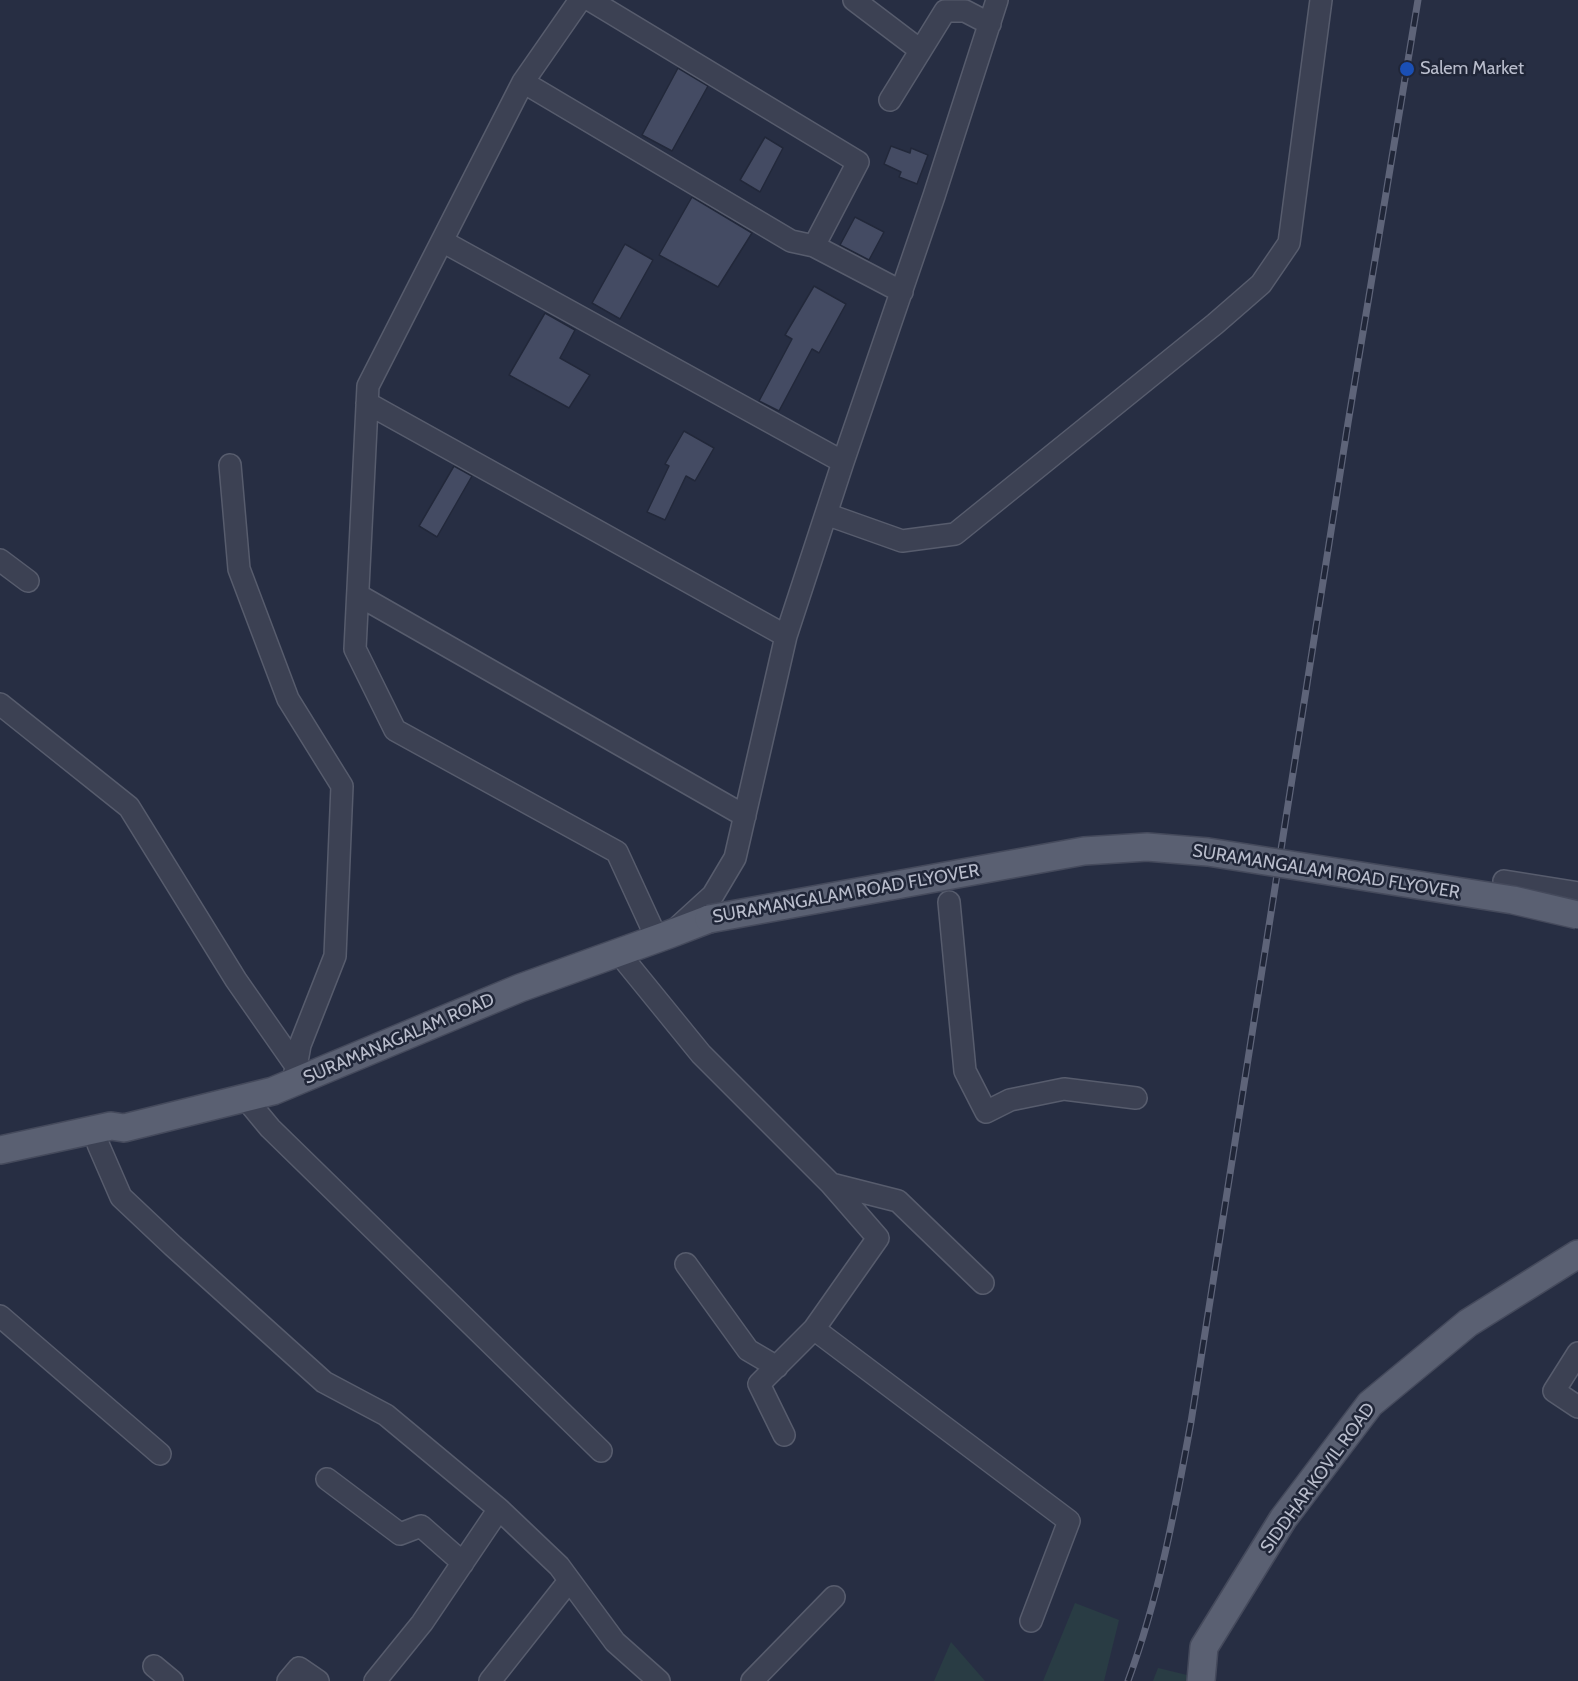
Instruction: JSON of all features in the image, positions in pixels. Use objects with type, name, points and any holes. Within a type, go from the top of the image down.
[{"type":"main road","name":"SURAMANGALAM ROAD FLYOVER","points":[[663,937],[1084,851],[1147,847],[1220,854],[1513,900],[1578,915]]},
{"type":"main road","name":"SURAMANGALAM ROAD FLYOVER","points":[[710,926],[1085,864],[1147,860],[1206,865],[1509,913],[1578,928]]},
{"type":"main road","name":"SURAMANAGALAM ROAD","points":[[0,1150],[111,1126],[124,1128],[273,1091],[294,1074],[520,988],[663,937]]},
{"type":"main road","name":"SURAMANAGALAM ROAD","points":[[0,1167],[115,1140],[124,1128]]},
{"type":"main road","name":"SIDDHAR KOVIL ROAD","points":[[1201,1681],[1204,1647],[1210,1637],[1283,1519],[1370,1404],[1468,1323],[1578,1254]]},
{"type":"street","points":[[580,0],[523,82],[368,386],[355,649],[395,730],[617,852],[663,937],[713,895],[735,858],[786,636],[997,0]]},
{"type":"street","points":[[590,0],[858,162],[814,246]]},
{"type":"street","points":[[854,0],[920,50]]},
{"type":"street","points":[[826,514],[902,541],[955,534],[1215,324],[1261,284],[1290,243],[1321,0]]},
{"type":"street","points":[[890,100],[945,11],[965,11],[990,24]]},
{"type":"street","points":[[523,82],[791,241],[814,246],[902,292]]},
{"type":"street","points":[[442,241],[843,462]]},
{"type":"street","points":[[368,403],[786,636]]},
{"type":"street","points":[[230,465],[239,569],[288,699],[342,786],[335,956],[300,1044],[294,1074]]},
{"type":"street","points":[[0,560],[28,581]]},
{"type":"street","points":[[358,595],[745,816]]},
{"type":"street","points":[[2,710],[129,807],[294,1074]]},
{"type":"street","points":[[1504,881],[1578,893]]},
{"type":"street","points":[[949,902],[965,1071],[987,1112],[1010,1100],[1064,1089],[1136,1098]]},
{"type":"street","points":[[618,952],[701,1054],[831,1184],[878,1238],[814,1329],[759,1384],[784,1435]]},
{"type":"street","points":[[246,1099],[270,1128],[601,1451]]},
{"type":"street","points":[[98,1144],[121,1197],[324,1382],[386,1415],[500,1509],[559,1566],[615,1642],[659,1681]]},
{"type":"street","points":[[831,1184],[898,1201],[983,1283]]},
{"type":"street","points":[[686,1264],[748,1350],[777,1366]]},
{"type":"street","points":[[0,1316],[160,1454]]},
{"type":"street","points":[[814,1329],[1069,1521],[1031,1621]]},
{"type":"street","points":[[1578,1353],[1554,1391],[1578,1407]]},
{"type":"street","points":[[327,1479],[400,1534],[421,1526],[463,1563]]},
{"type":"street","points":[[375,1681],[422,1623],[500,1509]]},
{"type":"street","points":[[490,1681],[569,1581]]},
{"type":"street","points":[[752,1681],[834,1597]]},
{"type":"street","points":[[154,1666],[172,1681]]},
{"type":"street","points":[[288,1681],[299,1668],[318,1681]]},
{"type":"shaded area","points":[[1075,1603],[1119,1620],[1104,1681],[1043,1681]]},
{"type":"shaded area","points":[[951,1642],[985,1681],[934,1681]]},
{"type":"shaded area","points":[[1158,1668],[1191,1676],[1190,1681],[1153,1681]]},
{"type":"building","points":[[678,68],[708,86],[672,151],[642,135]]},
{"type":"building","points":[[765,137],[783,148],[760,192],[740,180]]},
{"type":"building","points":[[891,146],[910,153],[911,148],[928,155],[917,184],[899,177],[901,172],[884,164]]},
{"type":"building","points":[[692,197],[752,233],[718,287],[659,255]]},
{"type":"building","points":[[855,217],[884,232],[869,260],[840,245]]},
{"type":"building","points":[[625,244],[653,260],[620,319],[592,303]]},
{"type":"building","points":[[814,286],[846,304],[819,353],[812,349],[779,411],[759,401],[792,339],[785,335]]},
{"type":"building","points":[[545,313],[575,330],[560,358],[590,375],[569,408],[509,375]]},
{"type":"building","points":[[684,431],[714,448],[695,481],[686,476],[665,520],[647,512],[669,466],[665,464]]},
{"type":"building","points":[[454,466],[472,476],[437,537],[419,526]]},
{"type":"railway","points":[[1128,1681],[1157,1585],[1191,1422],[1348,423],[1418,0]]},
{"type":"place","name":"Salem Market","points":[[1407,69]]}]
